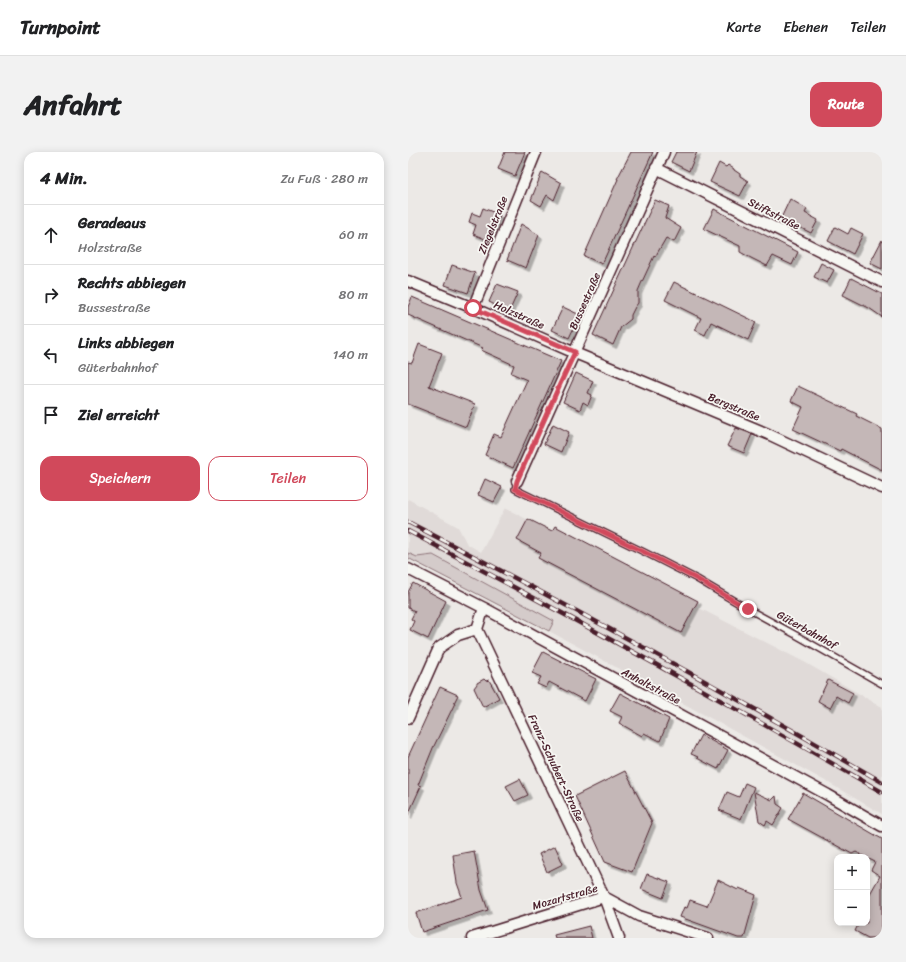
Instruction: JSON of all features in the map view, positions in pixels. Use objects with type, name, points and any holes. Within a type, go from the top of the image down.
[{"type":"street","name":"Ziegelstraße","points":[[473,308],[536,152]]},
{"type":"street","name":"Bussestraße","points":[[517,481],[664,152]]},
{"type":"street","name":"Stiftstraße","points":[[656,168],[882,282]]},
{"type":"street","name":"Holzstraße","points":[[408,281],[575,352]]},
{"type":"street","name":"Bergstraße","points":[[575,352],[768,434],[882,488]]},
{"type":"street","name":"Anhaltstraße","points":[[408,569],[484,608],[828,795],[882,826]]},
{"type":"street","points":[[408,718],[439,648],[458,635],[478,628],[484,608]]},
{"type":"street","name":"Franz-Schubert-Straße","points":[[478,628],[604,897],[619,938]]},
{"type":"street","name":"Mozartstraße","points":[[472,938],[604,897],[639,916],[708,938]]},
{"type":"lane","name":"Güterbahnhof","points":[[517,481],[515,489],[690,576],[882,684]]},
{"type":"shaded area","points":[[408,499],[458,527],[467,544],[481,552],[505,508],[806,663],[882,707],[882,814],[827,782],[549,631],[554,621],[433,555],[417,557],[408,553]]},
{"type":"shaded area","points":[[408,553],[417,557],[433,555],[554,621],[549,631],[408,558]]},
{"type":"building","points":[[505,152],[525,152],[515,176],[498,169]]},
{"type":"building","points":[[631,152],[653,152],[602,264],[584,256],[617,179]]},
{"type":"building","points":[[676,152],[697,152],[689,171],[671,162]]},
{"type":"building","points":[[719,163],[726,167],[728,165],[748,181],[740,196],[710,182]]},
{"type":"building","points":[[542,172],[561,183],[554,200],[547,195],[541,206],[531,200]]},
{"type":"building","points":[[790,199],[807,209],[805,213],[818,220],[811,233],[781,218]]},
{"type":"building","points":[[655,200],[669,206],[665,218],[681,228],[674,242],[666,238],[655,257],[654,256],[638,291],[638,303],[631,315],[631,319],[621,327],[613,345],[593,335]]},
{"type":"building","points":[[483,208],[500,215],[490,241],[473,234],[476,225],[469,222],[472,213],[480,216]]},
{"type":"building","points":[[714,209],[798,252],[792,265],[773,256],[767,266],[740,252],[740,246],[704,229]]},
{"type":"building","points":[[521,224],[539,235],[526,268],[507,260]]},
{"type":"building","points":[[835,227],[848,234],[851,228],[863,234],[853,254],[828,241]]},
{"type":"building","points":[[882,240],[882,269],[870,263]]},
{"type":"building","points":[[821,263],[834,270],[827,283],[814,277]]},
{"type":"building","points":[[452,265],[475,273],[468,293],[445,285]]},
{"type":"building","points":[[851,278],[882,294],[882,317],[869,308],[843,295]]},
{"type":"building","points":[[674,282],[756,322],[748,340],[711,322],[705,335],[695,330],[701,318],[665,300]]},
{"type":"building","points":[[497,284],[518,292],[509,312],[489,302]]},
{"type":"building","points":[[412,297],[561,361],[513,468],[485,455],[494,434],[501,437],[527,380],[511,373],[514,365],[481,350],[483,348],[408,315],[408,307]]},
{"type":"building","points":[[563,307],[580,315],[569,338],[552,330]]},
{"type":"building","points":[[419,344],[442,353],[429,386],[475,404],[466,427],[408,404],[408,362],[412,363]]},
{"type":"building","points":[[576,373],[593,381],[588,393],[592,395],[588,405],[583,402],[580,410],[563,402]]},
{"type":"building","points":[[798,386],[857,414],[856,416],[882,429],[882,470],[841,449],[840,451],[793,429],[803,407],[791,401]]},
{"type":"building","points":[[553,424],[569,432],[561,452],[544,444]]},
{"type":"building","points":[[736,428],[752,434],[744,453],[727,446]]},
{"type":"building","points":[[485,479],[502,487],[494,502],[478,495]]},
{"type":"building","points":[[528,519],[552,531],[555,526],[698,601],[681,633],[538,558],[541,553],[517,540]]},
{"type":"building","points":[[413,583],[446,601],[428,639],[410,630],[414,621],[411,619],[415,611],[408,608],[408,592]]},
{"type":"building","points":[[543,652],[596,679],[585,701],[549,682],[546,688],[537,684],[541,677],[532,673]]},
{"type":"building","points":[[484,679],[486,681],[489,680],[499,698],[483,707],[474,688],[477,683]]},
{"type":"building","points":[[828,680],[853,693],[848,703],[836,696],[830,708],[818,701]]},
{"type":"building","points":[[440,687],[458,695],[433,748],[418,785],[421,786],[408,815],[408,757]]},
{"type":"building","points":[[620,693],[669,719],[660,741],[644,733],[642,736],[619,723],[622,717],[610,711]]},
{"type":"building","points":[[701,735],[728,750],[718,769],[691,754]]},
{"type":"building","points":[[625,771],[652,823],[632,872],[605,862],[575,796]]},
{"type":"building","points":[[520,779],[528,795],[515,801],[506,786]]},
{"type":"building","points":[[745,783],[754,787],[741,819],[719,810],[727,792],[739,797]]},
{"type":"building","points":[[754,792],[772,800],[776,796],[777,804],[783,808],[773,825],[767,821],[765,825],[759,821]]},
{"type":"building","points":[[803,793],[882,839],[882,938],[868,938],[855,931],[858,926],[870,926],[870,894],[880,876],[871,870],[875,862],[870,860],[870,854],[860,854],[856,852],[852,854],[788,819]]},
{"type":"building","points":[[555,846],[563,864],[547,872],[539,854]]},
{"type":"building","points":[[474,851],[481,890],[488,910],[422,932],[416,913],[462,897],[457,883],[453,855]]},
{"type":"building","points":[[647,874],[669,882],[663,898],[641,889]]},
{"type":"building","points":[[718,880],[738,890],[739,888],[756,895],[744,938],[738,938],[680,917],[684,907],[687,908],[690,900],[707,906]]},
{"type":"building","points":[[589,926],[592,938],[555,938],[554,935]]},
{"type":"railway","points":[[408,522],[646,649],[882,782]]},
{"type":"railway","points":[[408,531],[646,659],[882,792]]},
{"type":"route","points":[[473,308],[575,352],[517,481],[515,489],[697,579],[748,609]]}]
